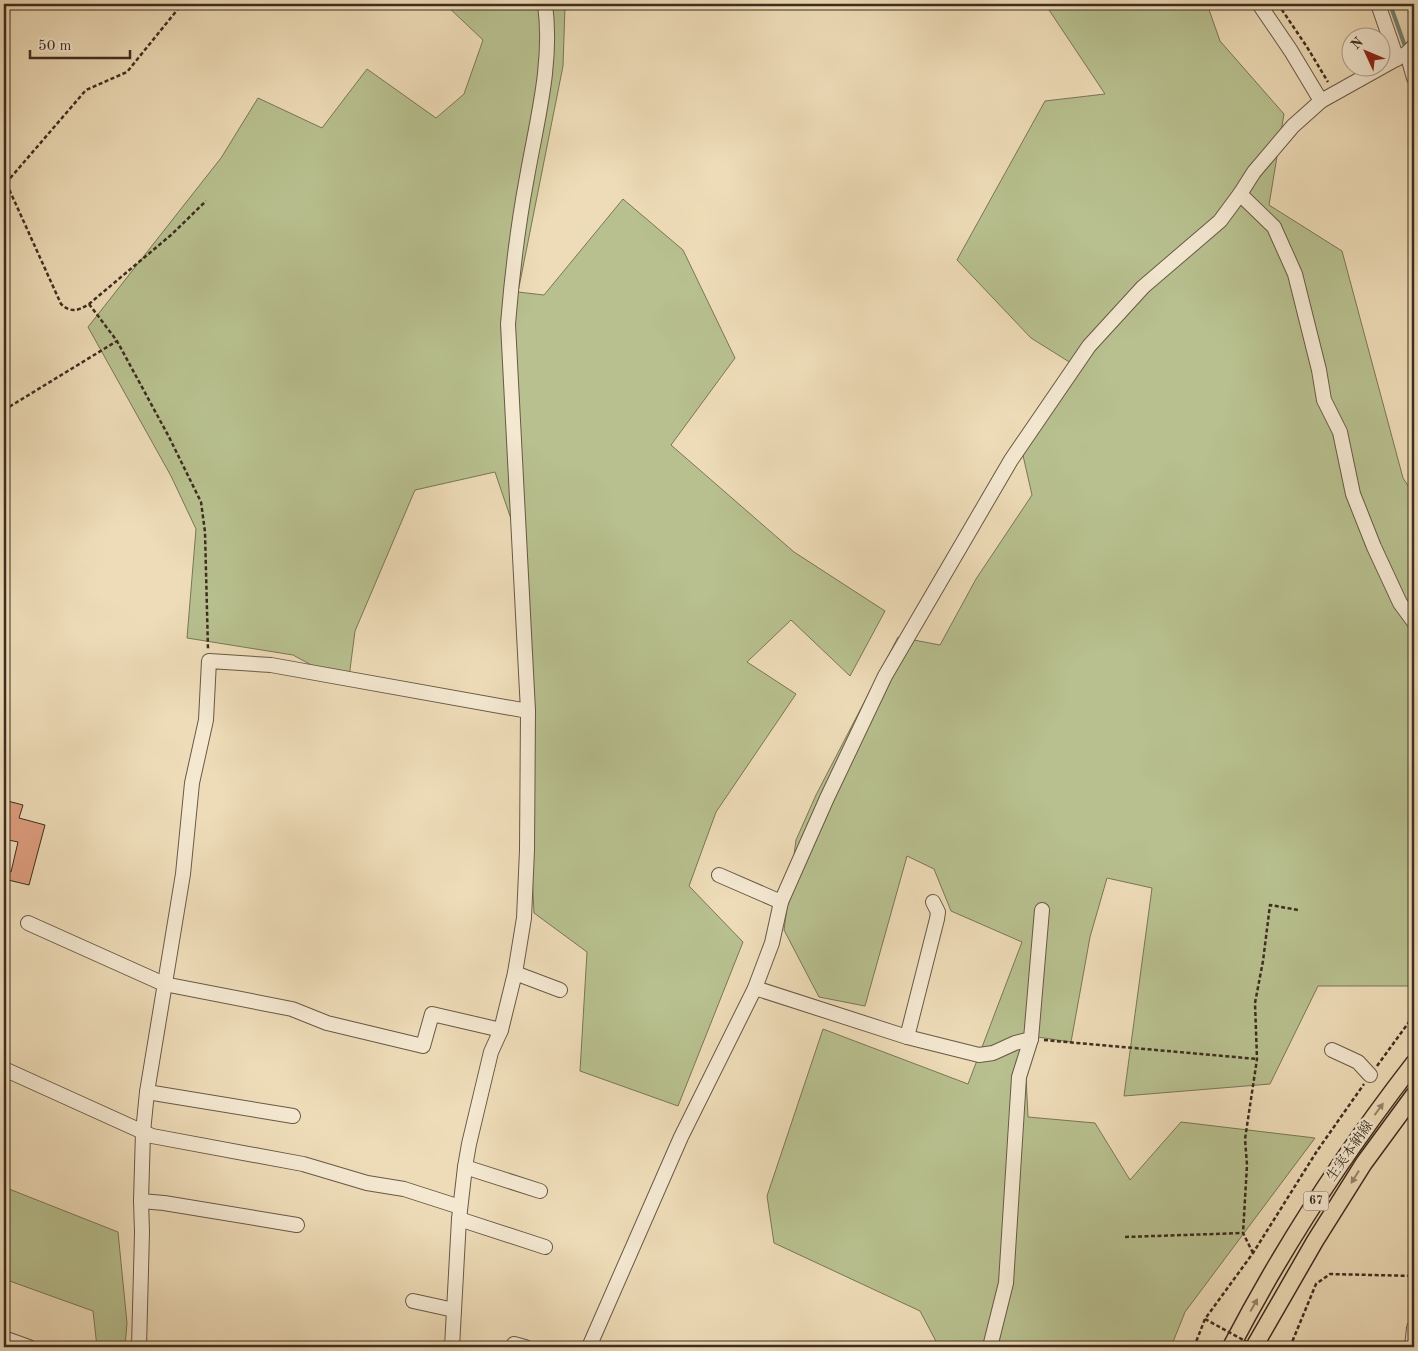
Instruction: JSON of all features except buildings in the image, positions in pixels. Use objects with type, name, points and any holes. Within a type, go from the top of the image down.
[{"type":"main road","name":"生実本納線","points":[[1231,1347],[1278,1262],[1311,1209],[1347,1154],[1414,1063]]},
{"type":"main road","name":"生実本納線","points":[[1255,1347],[1315,1241],[1354,1178],[1414,1095]]},
{"type":"street","points":[[452,1347],[459,1213],[465,1167],[491,1052],[501,1030],[515,973],[524,918],[527,850],[528,711],[508,324],[513,263],[548,49],[548,22],[545,4]]},
{"type":"street","points":[[1259,4],[1321,101]]},
{"type":"street","points":[[1378,4],[1406,53],[1414,78]]},
{"type":"street","points":[[589,1347],[681,1137],[755,988],[772,943],[781,902],[827,798],[885,676],[1011,460],[1089,346],[1143,287],[1220,221],[1254,172],[1292,126],[1321,101],[1406,53]]},
{"type":"street","points":[[1240,194],[1274,227],[1295,274],[1319,370],[1324,400],[1340,432],[1353,494],[1374,548],[1400,603],[1414,622]]},
{"type":"street","points":[[139,1347],[143,1132],[147,1092],[183,874],[192,783],[206,720],[209,661],[271,665],[528,711]]},
{"type":"street","points":[[719,875],[781,902]]},
{"type":"street","points":[[907,1037],[937,919],[938,912],[933,902]]},
{"type":"street","points":[[990,1347],[1006,1283],[1019,1077],[1031,1038],[1042,910]]},
{"type":"street","points":[[28,923],[164,984],[292,1008],[327,1023],[423,1046],[432,1014],[501,1030]]},
{"type":"street","points":[[515,973],[560,990]]},
{"type":"street","points":[[755,988],[907,1037],[980,1054],[993,1053],[1031,1038]]},
{"type":"street","points":[[1332,1050],[1358,1062],[1370,1075]]},
{"type":"street","points":[[4,1069],[152,1136],[304,1164],[367,1184],[404,1189],[545,1247]]},
{"type":"street","points":[[147,1092],[293,1116]]},
{"type":"street","points":[[465,1167],[540,1191]]},
{"type":"street","points":[[141,1201],[164,1203],[297,1225]]},
{"type":"street","points":[[413,1301],[454,1310]]},
{"type":"street","points":[[1412,1347],[1414,1328]]},
{"type":"street","points":[[4,1338],[29,1347]]},
{"type":"path","points":[[6,182],[86,90],[127,72],[182,4]]},
{"type":"path","points":[[1278,4],[1308,47],[1335,94]]},
{"type":"path","points":[[4,178],[61,304],[71,311],[81,309],[89,304],[171,235],[206,201]]},
{"type":"path","points":[[89,304],[117,342],[169,437],[201,502],[205,532],[209,661]]},
{"type":"path","points":[[4,410],[117,342]]},
{"type":"path","points":[[1253,1253],[1243,1233],[1247,1165],[1245,1139],[1257,1059],[1255,1004],[1270,906],[1298,910]]},
{"type":"path","points":[[1194,1347],[1205,1320],[1253,1253],[1317,1151],[1414,1015]]},
{"type":"path","points":[[1031,1038],[1257,1059]]},
{"type":"path","points":[[1125,1237],[1243,1233]]},
{"type":"path","points":[[1290,1347],[1316,1284],[1330,1274],[1414,1276]]},
{"type":"path","points":[[1205,1320],[1255,1347]]},
{"type":"green space","points":[[445,4],[563,4],[565,6],[563,66],[518,292],[544,295],[623,199],[683,250],[735,358],[671,445],[794,552],[885,611],[850,676],[791,620],[747,662],[796,694],[716,812],[689,886],[743,942],[678,1106],[580,1071],[587,952],[534,913],[526,754],[527,566],[495,472],[415,490],[355,631],[348,685],[293,655],[187,638],[196,529],[171,476],[88,327],[221,158],[258,98],[322,128],[367,69],[436,118],[464,94],[483,40]]},
{"type":"green space","points":[[1045,4],[1207,4],[1220,41],[1284,114],[1269,205],[1342,251],[1403,478],[1414,495],[1414,986],[1318,986],[1270,1084],[1124,1096],[1152,888],[1107,878],[1090,937],[1071,1042],[1024,1035],[1028,1117],[1095,1123],[1130,1180],[1181,1122],[1315,1138],[1185,1312],[1171,1347],[939,1347],[920,1311],[774,1243],[767,1196],[823,1029],[968,1084],[1022,942],[951,911],[934,869],[907,856],[865,1006],[819,997],[784,930],[796,840],[816,795],[898,637],[940,645],[976,579],[1032,495],[1019,438],[1079,368],[1031,338],[957,260],[1045,101],[1105,94]]},
{"type":"green space","points":[[4,1187],[118,1232],[127,1323],[125,1347],[97,1347],[93,1311],[4,1279]]},
{"type":"waterway","points":[[1390,4],[1406,49]]}]
